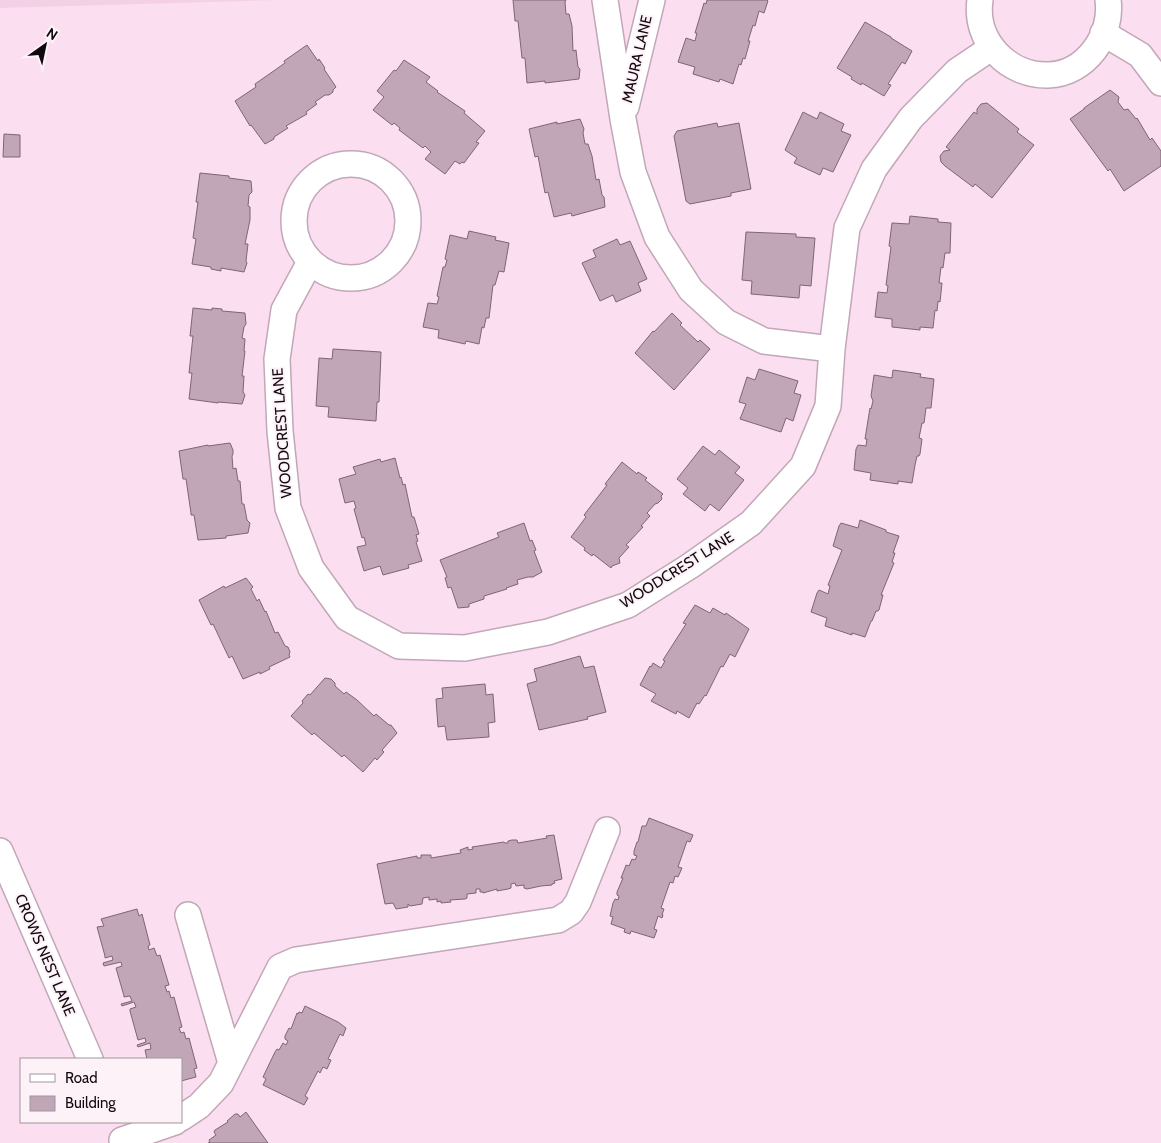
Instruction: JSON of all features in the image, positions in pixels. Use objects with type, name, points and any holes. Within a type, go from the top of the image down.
[{"type":"street","name":"MAURA LANE","points":[[606,0],[623,119],[634,172],[657,237],[691,290],[726,322],[764,342],[832,350]]},
{"type":"street","name":"MAURA LANE","points":[[623,119],[652,0]]},
{"type":"street","points":[[980,0],[979,6],[983,33],[991,48],[1009,65],[1021,71],[1048,75],[1066,71],[1087,59],[1099,45],[1108,21],[1108,0]]},
{"type":"street","points":[[1104,33],[1140,55],[1161,83]]},
{"type":"street","name":"WOODCREST LANE","points":[[310,262],[284,310],[277,359],[280,431],[288,508],[311,568],[348,618],[399,646],[465,648],[548,632],[628,605],[690,566],[751,523],[803,466],[828,406],[832,350],[847,228],[874,169],[911,118],[957,71],[991,48]]},
{"type":"street","points":[[344,164],[364,165],[377,170],[393,183],[400,192],[407,210],[408,224],[404,244],[394,260],[378,272],[356,279],[326,274],[310,262],[300,249],[294,230],[293,218],[298,198],[311,179],[328,168],[344,164]]},
{"type":"street","points":[[182,1117],[199,1106],[221,1083],[280,968],[296,960],[558,920],[571,912],[578,902],[607,830]]},
{"type":"street","name":"CROWS NEST LANE","points":[[0,851],[90,1058]]},
{"type":"street","points":[[188,915],[231,1063]]},
{"type":"street","points":[[120,1135],[171,1123]]},
{"type":"shaded area","points":[[0,0],[279,0],[0,8]]},
{"type":"building","points":[[513,0],[566,0],[566,14],[569,14],[572,26],[573,51],[576,50],[578,67],[580,69],[579,79],[527,83],[525,58],[522,58],[518,21],[515,21]]},
{"type":"building","points":[[707,0],[768,1],[764,13],[759,11],[755,26],[753,25],[745,59],[743,58],[741,65],[739,64],[733,84],[720,79],[719,82],[693,74],[695,67],[678,62],[686,38],[695,41],[697,33],[695,33],[704,3],[706,4]]},
{"type":"building","points":[[865,22],[912,51],[905,64],[902,62],[888,84],[891,85],[884,96],[862,83],[861,85],[837,68]]},
{"type":"building","points":[[307,45],[318,61],[319,59],[336,87],[329,95],[325,95],[315,102],[317,104],[306,112],[307,114],[286,126],[288,128],[265,144],[250,126],[235,101],[256,87],[255,84]]},
{"type":"building","points":[[404,60],[430,77],[426,82],[465,111],[464,113],[485,131],[476,142],[479,143],[464,163],[460,164],[455,161],[445,174],[425,159],[431,152],[425,146],[423,148],[399,130],[400,128],[394,123],[392,125],[373,110],[384,97],[377,91]]},
{"type":"building","points":[[1110,90],[1119,97],[1118,102],[1124,110],[1128,109],[1137,118],[1150,140],[1152,138],[1161,151],[1161,166],[1124,191],[1110,169],[1108,171],[1070,119]]},
{"type":"building","points":[[987,103],[1019,129],[1017,132],[1034,145],[992,198],[975,184],[973,187],[945,166],[941,162],[940,156],[944,151],[950,150],[946,147],[974,112],[977,114],[977,109],[981,104]]},
{"type":"building","points":[[803,112],[817,119],[820,112],[844,124],[841,131],[851,135],[833,172],[823,168],[820,175],[794,163],[797,158],[785,150]]},
{"type":"building","points":[[580,119],[584,129],[585,144],[588,144],[592,156],[596,180],[599,179],[605,207],[572,216],[571,213],[554,217],[548,192],[545,193],[538,156],[535,157],[529,129]]},
{"type":"building","points":[[717,123],[718,127],[739,123],[751,189],[731,193],[731,196],[690,204],[686,201],[674,136],[677,131]]},
{"type":"building","points":[[4,134],[20,135],[20,157],[3,157]]},
{"type":"building","points":[[200,173],[229,176],[229,178],[251,181],[252,192],[249,195],[248,206],[250,207],[250,220],[245,244],[248,244],[247,263],[244,272],[221,268],[221,271],[211,269],[211,267],[192,264],[196,239],[193,238]]},
{"type":"building","points":[[910,216],[938,219],[938,222],[951,223],[950,253],[945,253],[943,268],[941,267],[939,283],[942,283],[940,302],[938,301],[937,311],[935,310],[933,328],[920,327],[920,330],[892,327],[892,319],[875,317],[878,292],[887,293],[888,286],[886,285],[892,223],[909,224]]},
{"type":"building","points":[[469,231],[496,237],[495,240],[509,243],[504,272],[499,271],[495,285],[493,285],[489,318],[486,318],[484,328],[482,327],[479,344],[466,341],[465,344],[438,338],[439,330],[423,327],[428,303],[437,304],[443,267],[445,267],[447,260],[445,259],[450,235],[467,239]]},
{"type":"building","points":[[746,232],[796,234],[796,237],[815,238],[811,286],[800,285],[799,298],[751,294],[752,281],[742,280]]},
{"type":"building","points":[[617,239],[620,245],[630,241],[647,279],[638,283],[641,291],[616,302],[613,295],[600,301],[582,263],[596,257],[593,250]]},
{"type":"building","points":[[193,308],[212,310],[212,308],[245,313],[246,324],[242,338],[245,339],[245,351],[242,376],[244,376],[243,392],[245,395],[242,404],[189,399],[192,373],[189,373],[193,336],[190,336]]},
{"type":"building","points":[[672,313],[682,323],[680,325],[698,342],[700,340],[710,349],[674,390],[635,353],[653,331]]},
{"type":"building","points":[[333,349],[381,352],[379,402],[377,402],[376,421],[328,417],[329,407],[316,406],[319,358],[332,359]]},
{"type":"building","points":[[759,369],[798,381],[794,393],[801,395],[793,421],[786,418],[781,432],[740,419],[746,404],[739,402],[747,377],[755,380]]},
{"type":"building","points":[[893,370],[921,374],[920,377],[934,379],[931,408],[926,408],[924,423],[922,423],[919,438],[922,439],[920,454],[917,456],[912,483],[898,481],[898,484],[870,480],[871,473],[854,470],[858,445],[866,446],[867,439],[865,439],[873,401],[871,396],[874,375],[892,378]]},
{"type":"building","points":[[230,443],[233,450],[233,469],[236,468],[238,481],[240,481],[242,504],[244,504],[247,520],[250,523],[248,533],[226,536],[226,538],[198,540],[194,515],[191,515],[186,479],[183,479],[179,451]]},
{"type":"building","points":[[703,446],[715,455],[719,450],[740,467],[735,473],[744,480],[719,511],[710,504],[705,511],[683,494],[688,488],[677,479]]},
{"type":"building","points":[[395,458],[400,478],[403,485],[405,484],[412,517],[414,517],[419,534],[416,535],[418,541],[416,542],[422,561],[408,565],[409,568],[383,575],[380,566],[364,571],[357,547],[366,545],[364,537],[362,538],[354,509],[356,508],[354,501],[345,503],[339,479],[356,474],[353,467],[380,459],[381,462]]},
{"type":"building","points":[[622,462],[637,474],[638,472],[647,478],[645,480],[663,494],[661,496],[662,499],[647,513],[650,516],[641,526],[643,527],[626,545],[629,547],[619,558],[620,563],[611,568],[593,554],[592,556],[584,550],[585,548],[571,537],[586,517],[584,515],[607,485],[605,484]]},
{"type":"building","points":[[860,520],[899,536],[893,553],[895,553],[892,562],[894,563],[881,595],[883,595],[879,610],[876,611],[865,637],[852,633],[852,635],[825,626],[827,618],[811,612],[819,590],[828,594],[830,586],[828,585],[842,550],[833,546],[839,526],[841,523],[858,528]]},
{"type":"building","points":[[524,523],[530,541],[532,540],[536,550],[534,551],[542,572],[533,577],[517,580],[518,584],[484,596],[484,599],[469,604],[469,607],[458,608],[451,587],[448,588],[445,578],[447,577],[440,560],[499,537],[497,533]]},
{"type":"building","points":[[246,578],[253,587],[251,589],[257,601],[259,599],[266,611],[275,633],[278,632],[285,646],[288,647],[290,657],[269,667],[270,669],[260,674],[260,672],[243,679],[232,656],[229,658],[199,600],[224,586],[225,588]]},
{"type":"building","points":[[695,605],[710,613],[713,608],[725,615],[726,613],[749,629],[735,657],[730,654],[723,667],[721,666],[706,696],[699,704],[697,703],[689,718],[677,711],[676,714],[651,701],[656,694],[640,685],[653,663],[661,668],[665,661],[663,660],[686,624],[683,623]]},
{"type":"building","points":[[580,656],[584,668],[594,666],[606,712],[587,717],[588,719],[539,730],[527,684],[537,681],[534,669]]},
{"type":"building","points":[[325,678],[331,679],[335,686],[344,694],[346,692],[374,716],[376,714],[391,725],[397,733],[382,750],[384,752],[377,760],[375,758],[363,772],[314,733],[312,735],[291,716],[303,703],[302,701],[308,694],[310,695]]},
{"type":"building","points":[[485,684],[486,695],[493,694],[495,722],[488,723],[489,737],[447,740],[445,726],[438,727],[436,699],[443,698],[442,688]]},
{"type":"building","points":[[649,818],[693,835],[690,842],[687,841],[678,867],[682,868],[678,877],[675,876],[673,883],[670,882],[661,908],[664,909],[662,918],[658,916],[654,929],[657,930],[654,938],[631,931],[630,934],[624,932],[625,929],[611,924],[613,917],[610,916],[615,899],[618,900],[617,892],[626,865],[629,866],[632,859],[635,860],[637,856],[634,855],[634,851],[642,826],[646,826]]},
{"type":"building","points":[[554,835],[562,879],[554,881],[555,883],[552,885],[527,889],[524,888],[524,885],[516,886],[515,883],[511,884],[511,888],[483,893],[480,892],[480,889],[476,889],[476,893],[467,894],[465,899],[441,903],[441,901],[437,902],[437,899],[429,900],[429,897],[423,898],[422,904],[410,906],[408,904],[408,907],[396,909],[393,903],[385,904],[377,864],[417,856],[417,858],[421,858],[421,855],[431,855],[431,858],[461,853],[460,850],[468,847],[468,850],[473,849],[472,847],[508,843],[508,841],[512,840],[517,840],[518,843]]},
{"type":"building","points":[[137,909],[139,916],[142,914],[150,945],[148,946],[149,950],[154,948],[157,956],[160,955],[169,985],[165,986],[171,998],[174,997],[182,1027],[179,1028],[181,1033],[184,1032],[186,1039],[189,1038],[197,1068],[194,1069],[196,1077],[182,1081],[182,1058],[147,1058],[145,1050],[151,1049],[150,1043],[138,1047],[137,1045],[146,1042],[145,1038],[138,1040],[130,1011],[130,1009],[136,1007],[134,1002],[122,1006],[121,1004],[132,1001],[130,996],[124,997],[116,968],[122,966],[121,962],[104,966],[103,963],[113,960],[112,956],[105,958],[97,927],[104,926],[101,919]]},
{"type":"building","points":[[305,1006],[338,1022],[346,1028],[343,1036],[340,1034],[328,1059],[331,1060],[327,1069],[323,1067],[320,1073],[318,1071],[305,1096],[308,1098],[304,1105],[263,1085],[266,1079],[263,1077],[277,1049],[279,1050],[283,1043],[286,1045],[288,1041],[285,1039],[285,1036],[289,1028],[291,1029],[297,1013],[302,1013]]},
{"type":"building","points":[[246,1112],[268,1143],[208,1143],[216,1135],[215,1130],[228,1122],[235,1114],[238,1114],[240,1117]]}]
